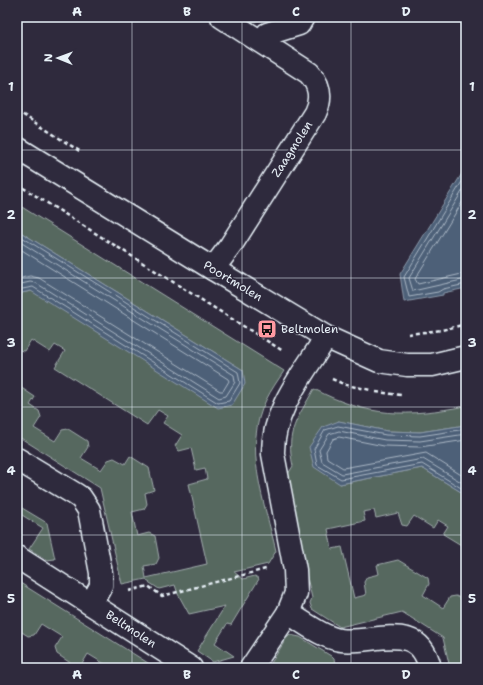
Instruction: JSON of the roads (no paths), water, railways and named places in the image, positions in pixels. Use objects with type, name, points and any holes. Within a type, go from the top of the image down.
[{"type":"street","name":"Zaagmolen","points":[[213,269],[231,245],[315,113],[320,100],[318,87],[309,73],[222,17]]},
{"type":"street","points":[[262,42],[267,34],[299,24],[303,17]]},
{"type":"street","name":"Poortmolen","points":[[17,148],[326,337],[379,361],[400,364],[432,365],[466,357]]},
{"type":"street","points":[[251,668],[288,613],[296,593],[296,578],[275,465],[274,434],[283,406],[326,337]]},
{"type":"street","points":[[17,459],[75,494],[89,510],[101,573],[95,597]]},
{"type":"street","name":"Beltmolen","points":[[17,557],[95,597],[191,668]]},
{"type":"street","points":[[288,613],[338,640],[359,640],[382,636],[403,638],[420,647],[425,654],[430,668]]},
{"type":"water","points":[[460,17],[466,17],[466,43]]},
{"type":"water","points":[[466,167],[466,288],[443,293],[443,295],[404,302],[400,274]]},
{"type":"water","points":[[17,230],[243,370],[245,384],[232,405],[218,408],[31,291],[17,294]]},
{"type":"water","points":[[339,421],[387,431],[420,432],[466,425],[466,495],[422,468],[340,484],[314,467],[309,447],[323,427]]},
{"type":"place","name":"Beltmolen","points":[[267,329]]}]
